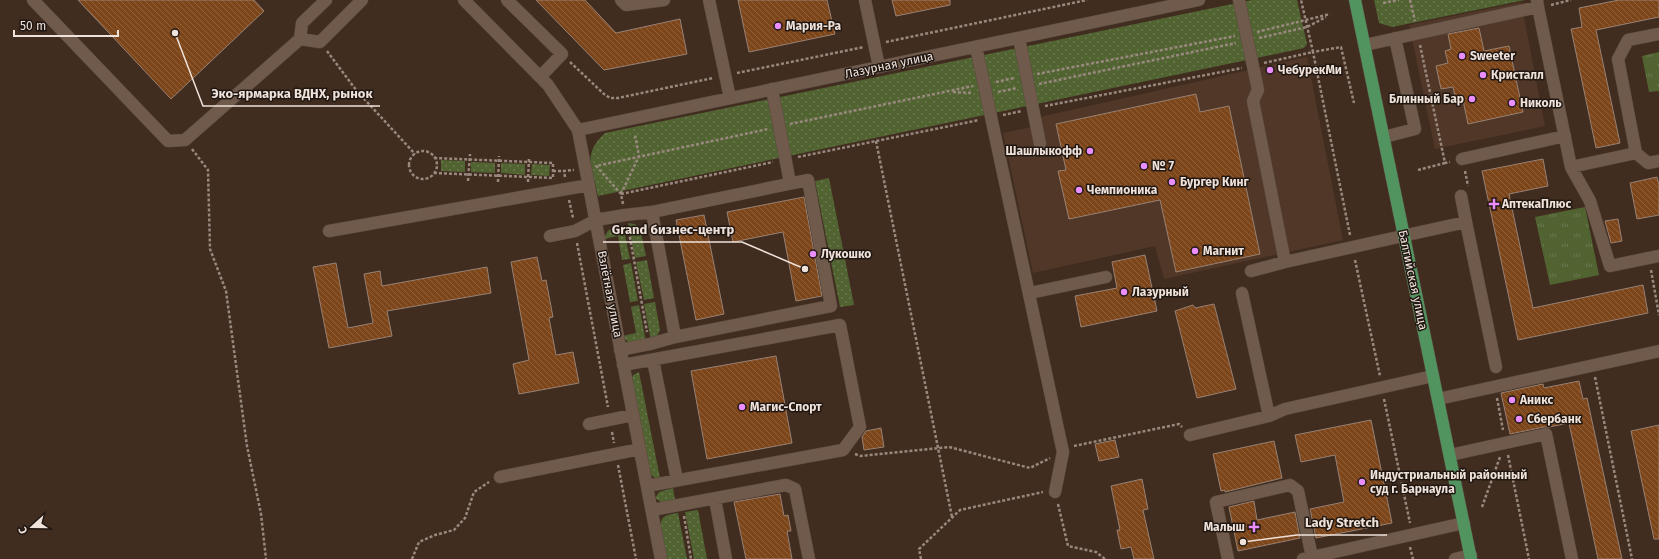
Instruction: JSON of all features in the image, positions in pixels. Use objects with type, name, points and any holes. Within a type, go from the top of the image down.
[{"type":"main road","name":"Балтийская улица","points":[[1355,0],[1471,557]]},
{"type":"street","points":[[33,0],[168,141],[185,140],[300,39],[302,23],[318,3]]},
{"type":"street","points":[[300,39],[320,42],[362,0]]},
{"type":"street","name":"Взлётная улица","points":[[464,0],[548,85],[578,130],[661,559]]},
{"type":"street","points":[[507,0],[562,54],[540,77]]},
{"type":"street","points":[[621,0],[626,5],[664,0]]},
{"type":"street","points":[[709,0],[730,98]]},
{"type":"street","points":[[865,0],[879,67]]},
{"type":"street","name":"Лазурная улица","points":[[578,130],[1199,0]]},
{"type":"street","points":[[1239,0],[1258,90],[1253,101],[1285,262]]},
{"type":"street","points":[[1365,45],[1538,4],[1571,167],[1590,201],[1601,232],[1610,266],[1653,257]]},
{"type":"street","points":[[1659,34],[1628,40],[1618,59],[1636,153],[1648,163],[1659,161]]},
{"type":"street","points":[[1019,38],[1040,144]]},
{"type":"street","points":[[1384,137],[1415,129],[1395,38]]},
{"type":"street","points":[[976,46],[1063,452],[1055,491]]},
{"type":"street","points":[[772,89],[790,184]]},
{"type":"street","points":[[1462,159],[1565,136]]},
{"type":"street","points":[[1571,167],[1636,153]]},
{"type":"street","points":[[550,236],[575,231],[596,220],[652,212],[808,180],[831,306],[675,337],[620,350]]},
{"type":"street","points":[[328,232],[589,185]]},
{"type":"street","points":[[1461,196],[1496,367]]},
{"type":"street","points":[[652,212],[675,337]]},
{"type":"street","points":[[1251,271],[1285,262],[1466,222]]},
{"type":"street","points":[[1030,293],[1106,277]]},
{"type":"street","points":[[1242,293],[1269,416]]},
{"type":"street","points":[[624,365],[840,325],[860,427],[843,450],[647,486]]},
{"type":"street","points":[[1438,399],[1659,351]]},
{"type":"street","points":[[653,360],[677,480]]},
{"type":"street","points":[[1190,435],[1269,416],[1285,409],[1433,376]]},
{"type":"street","points":[[589,424],[633,415]]},
{"type":"street","points":[[1450,455],[1546,434],[1572,559]]},
{"type":"street","points":[[500,477],[640,449]]},
{"type":"street","points":[[652,510],[682,506],[786,485],[795,489],[809,559]]},
{"type":"street","points":[[1228,559],[1216,502],[1290,485],[1298,491],[1308,558],[1464,523]]},
{"type":"street","points":[[715,499],[726,559]]},
{"type":"street","points":[[1454,559],[1471,557]]},
{"type":"path","points":[[562,54],[598,89],[610,98],[622,97],[1087,0]]},
{"type":"path","points":[[1383,3],[1399,0]]},
{"type":"path","points":[[1410,0],[1445,163]]},
{"type":"path","points":[[1538,4],[1571,0]]},
{"type":"path","points":[[650,344],[621,194],[596,166],[948,91],[985,89],[1028,81],[1247,37],[1330,14],[1307,27],[1247,37],[985,89],[948,91]]},
{"type":"path","points":[[320,42],[356,90],[415,154]]},
{"type":"path","points":[[1354,103],[1341,47],[1313,52],[1410,524]]},
{"type":"path","points":[[621,194],[639,156],[635,135]]},
{"type":"path","points":[[185,140],[208,170],[210,248],[226,291],[247,446],[261,514],[266,559]]},
{"type":"path","points":[[876,141],[952,517]]},
{"type":"path","points":[[419,152],[428,152],[434,158],[437,165],[431,176],[423,179],[412,173],[409,165],[415,154],[419,152]]},
{"type":"path","points":[[468,181],[470,154]]},
{"type":"path","points":[[498,182],[499,156]]},
{"type":"path","points":[[528,182],[529,157]]},
{"type":"path","points":[[434,158],[554,163],[553,178],[434,173]]},
{"type":"path","points":[[1418,170],[1462,159],[1470,194],[1461,196]]},
{"type":"path","points":[[553,170],[575,170]]},
{"type":"path","points":[[564,171],[636,559]]},
{"type":"path","points":[[1653,257],[1659,315]]},
{"type":"path","points":[[1593,366],[1632,559]]},
{"type":"path","points":[[1499,386],[1495,391],[1529,559]]},
{"type":"path","points":[[843,450],[861,456],[950,447],[1030,468],[1075,446],[1179,424],[1190,435]]},
{"type":"path","points":[[1482,507],[1506,443]]},
{"type":"path","points":[[412,559],[420,542],[435,535],[454,530],[465,518],[474,492],[486,483],[500,477]]},
{"type":"path","points":[[921,559],[919,549],[960,510],[1055,491],[1068,546],[1096,552],[1105,559]]},
{"type":"path","points":[[682,506],[691,559]]},
{"type":"shaded area","points":[[1521,2],[1545,126],[1435,149],[1409,25]]},
{"type":"shaded area","points":[[1307,57],[1343,240],[1164,279],[1155,246],[1033,273],[1003,133],[1032,127],[1031,119]]},
{"type":"green space","points":[[1252,0],[1297,0],[1307,44],[1304,48],[598,196],[592,169],[591,155],[593,148],[605,133]]},
{"type":"green space","points":[[1374,0],[1525,0],[1392,27],[1379,23]]},
{"type":"green space","points":[[1659,52],[1659,91],[1649,92],[1642,56]]},
{"type":"green space","points":[[441,160],[465,161],[465,172],[441,171]]},
{"type":"green space","points":[[471,162],[495,163],[495,173],[471,172]]},
{"type":"green space","points":[[501,163],[525,164],[525,175],[501,173]]},
{"type":"green space","points":[[532,164],[550,165],[549,176],[531,175]]},
{"type":"green space","points":[[829,178],[854,305],[840,307],[815,181]]},
{"type":"green space","points":[[1585,207],[1599,275],[1550,285],[1535,217]]},
{"type":"green space","points":[[628,223],[635,224],[640,228],[646,256],[635,258]]},
{"type":"green space","points":[[623,225],[630,259],[622,260],[618,236],[604,239],[607,232],[611,229],[616,226]]},
{"type":"green space","points":[[647,260],[654,298],[644,300],[636,262]]},
{"type":"green space","points":[[631,263],[638,301],[630,302],[623,265]]},
{"type":"green space","points":[[655,302],[660,330],[657,336],[651,341],[644,304]]},
{"type":"green space","points":[[639,305],[646,342],[633,344],[628,342],[623,336],[636,333],[631,307]]},
{"type":"green space","points":[[639,372],[660,478],[655,478],[650,474],[631,380],[633,375]]},
{"type":"green space","points":[[673,488],[675,500],[661,502],[655,498],[659,492]]},
{"type":"green space","points":[[698,510],[707,559],[694,559],[685,512]]},
{"type":"green space","points":[[678,513],[687,559],[666,559],[660,532],[661,521],[670,514]]},
{"type":"building","points":[[78,0],[254,0],[264,11],[171,99]]},
{"type":"building","points":[[536,0],[585,0],[616,33],[680,19],[687,54],[604,70]]},
{"type":"building","points":[[738,0],[827,0],[835,34],[749,52]]},
{"type":"building","points":[[892,0],[950,0],[950,5],[896,16]]},
{"type":"building","points":[[1619,0],[1659,0],[1659,17],[1596,30],[1620,143],[1596,148],[1571,29],[1582,27],[1579,8]]},
{"type":"building","name":"Кристалл","points":[[1479,28],[1484,51],[1509,46],[1523,112],[1468,124],[1463,100],[1456,101],[1453,87],[1441,89],[1436,66],[1448,63],[1445,51],[1451,49],[1448,34]]},
{"type":"building","points":[[1196,94],[1200,112],[1229,106],[1260,254],[1176,272],[1160,200],[1069,219],[1058,171],[1066,170],[1056,124]]},
{"type":"building","points":[[1543,159],[1548,186],[1509,194],[1533,308],[1643,285],[1648,313],[1518,340],[1482,171]]},
{"type":"building","points":[[1657,177],[1659,185],[1659,215],[1637,219],[1630,183]]},
{"type":"building","points":[[804,197],[822,296],[796,301],[783,232],[733,242],[727,212]]},
{"type":"building","points":[[704,215],[724,314],[696,320],[676,220]]},
{"type":"building","points":[[1618,219],[1622,241],[1611,243],[1605,221]]},
{"type":"building","name":"Лазурный","points":[[1145,255],[1157,311],[1081,327],[1075,296],[1117,288],[1112,262]]},
{"type":"building","points":[[537,257],[542,281],[546,280],[553,317],[549,318],[556,355],[573,352],[579,383],[519,394],[513,364],[529,360],[511,262]]},
{"type":"building","points":[[336,263],[348,328],[373,323],[364,274],[380,271],[382,286],[487,267],[491,293],[387,311],[392,336],[329,348],[313,267]]},
{"type":"building","points":[[1214,304],[1236,389],[1197,398],[1175,311],[1193,305],[1195,308]]},
{"type":"building","name":"Магис-Спорт","points":[[776,356],[792,443],[707,459],[691,371]]},
{"type":"building","points":[[1579,381],[1583,399],[1587,398],[1622,559],[1598,559],[1569,423],[1510,434],[1501,393],[1543,384],[1544,388]]},
{"type":"building","name":"Индустриальный районный суд г. Барнаула","points":[[1371,420],[1392,523],[1316,538],[1310,509],[1344,502],[1335,455],[1301,462],[1295,435]]},
{"type":"building","points":[[1659,425],[1659,539],[1654,539],[1631,431]]},
{"type":"building","points":[[881,428],[884,447],[864,450],[862,437],[866,431]]},
{"type":"building","points":[[1115,440],[1119,457],[1099,461],[1095,444]]},
{"type":"building","points":[[1274,441],[1282,478],[1225,492],[1225,490],[1221,491],[1213,454]]},
{"type":"building","points":[[1142,479],[1148,509],[1143,510],[1154,559],[1134,559],[1131,547],[1121,549],[1117,530],[1120,530],[1111,486]]},
{"type":"building","points":[[780,494],[784,516],[788,515],[791,531],[787,531],[792,559],[746,559],[734,502]]},
{"type":"building","points":[[1254,501],[1257,520],[1295,512],[1300,538],[1238,551],[1229,507]]},
{"type":"place","name":"Мария-Ра","points":[[778,26]]},
{"type":"place","name":"Эко-ярмарка ВДНХ, рынок","points":[[175,33]]},
{"type":"place","name":"Sweeter","points":[[1462,56]]},
{"type":"place","name":"ЧебурекМи","points":[[1270,70]]},
{"type":"place","name":"Кристалл","points":[[1483,75]]},
{"type":"place","name":"Блинный Бар","points":[[1472,99]]},
{"type":"place","name":"Николь","points":[[1512,103]]},
{"type":"place","name":"Шашлыкофф","points":[[1090,151]]},
{"type":"place","name":"№ 7","points":[[1144,166]]},
{"type":"place","name":"Бургер Кинг","points":[[1172,182]]},
{"type":"place","name":"Чемпионика","points":[[1079,190]]},
{"type":"place","name":"АптекаПлюс","points":[[1494,204]]},
{"type":"place","name":"Магнит","points":[[1195,251]]},
{"type":"place","name":"Лукошко","points":[[813,254]]},
{"type":"place","name":"Grand бизнес-центр","points":[[805,269]]},
{"type":"place","name":"Лазурный","points":[[1124,292]]},
{"type":"place","name":"Аникс","points":[[1512,400]]},
{"type":"place","name":"Магис-Спорт","points":[[742,407]]},
{"type":"place","name":"Сбербанк","points":[[1519,419]]},
{"type":"place","name":"Индустриальный районный суд г. Барнаула","points":[[1362,482]]},
{"type":"place","name":"Малыш","points":[[1254,527]]},
{"type":"place","name":"Lady Stretch","points":[[1243,542]]}]
